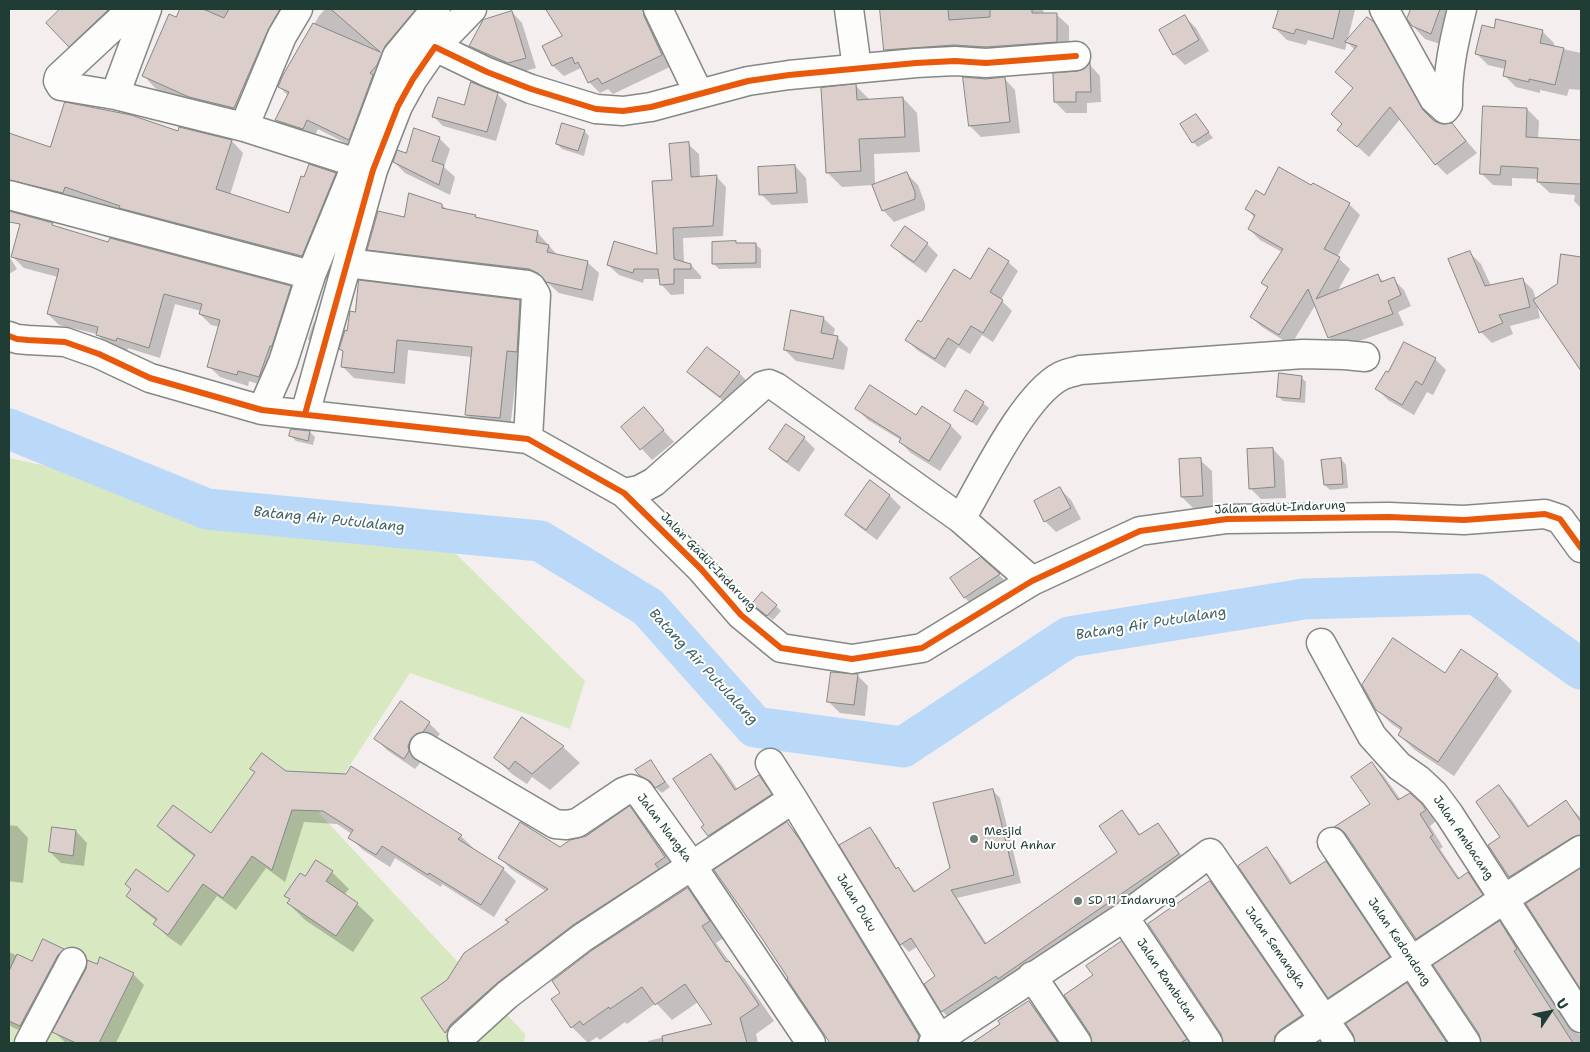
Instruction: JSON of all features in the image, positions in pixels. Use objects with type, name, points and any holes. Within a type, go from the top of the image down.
[{"type":"street","points":[[132,9],[59,77],[59,84],[63,87],[115,95],[244,127],[357,163]]},
{"type":"street","points":[[115,95],[147,9]]},
{"type":"street","points":[[244,127],[282,36],[298,9]]},
{"type":"street","points":[[262,410],[283,362],[311,276],[357,163],[397,56],[436,9]]},
{"type":"street","points":[[305,414],[373,170],[398,106],[413,78],[435,47],[472,9]]},
{"type":"street","points":[[658,9],[699,94]]},
{"type":"street","points":[[849,9],[857,68]]},
{"type":"street","points":[[1384,9],[1434,100],[1444,110],[1448,105],[1449,76],[1453,48],[1462,9]]},
{"type":"street","points":[[435,47],[496,76],[531,89],[596,109],[622,111],[651,107],[748,81],[789,75],[916,62],[955,61],[986,63],[1076,56]]},
{"type":"street","points":[[9,195],[311,276]]},
{"type":"street","points":[[347,263],[444,274],[531,287],[536,295],[528,439]]},
{"type":"street","name":"Jalan Gadut-Indarung","points":[[9,336],[16,339],[65,342],[99,354],[150,378],[262,410],[528,439],[624,493],[701,570],[742,615],[781,648],[852,659],[922,648],[1032,581],[1140,531],[1228,519],[1389,516],[1464,520],[1545,514],[1553,515],[1560,519],[1581,548]]},
{"type":"street","points":[[961,519],[1016,423],[1044,389],[1062,376],[1080,370],[1303,354],[1365,357]]},
{"type":"street","points":[[624,493],[639,490],[654,482],[762,386],[769,384],[776,387],[961,519],[1032,581]]},
{"type":"street","name":"Jalan Ambacang","points":[[1322,643],[1372,736],[1399,766],[1419,780],[1434,794],[1450,814],[1581,1018]]},
{"type":"street","name":"Jalan Nangka","points":[[424,747],[555,824],[566,826],[577,823],[623,792],[631,789],[639,792],[692,866],[811,1043]]},
{"type":"street","name":"Jalan Duku","points":[[770,763],[793,798],[938,1042]]},
{"type":"street","points":[[462,1036],[507,995],[582,938],[793,798]]},
{"type":"street","name":"Jalan Kedondong","points":[[1332,842],[1466,1043]]},
{"type":"street","points":[[1289,1043],[1504,899],[1581,850]]},
{"type":"street","name":"Jalan Semangka","points":[[1124,917],[1210,853],[1340,1043]]},
{"type":"street","points":[[938,1042],[1032,976],[1124,917]]},
{"type":"street","name":"Jalan Rambutan","points":[[1124,917],[1208,1043]]},
{"type":"street","points":[[29,1043],[72,962]]},
{"type":"street","points":[[1032,976],[1077,1043]]},
{"type":"green space","points":[[9,458],[455,553],[585,681],[570,729],[410,673],[319,813],[525,1034],[524,1043],[9,1043]]},
{"type":"building","points":[[60,9],[109,9],[69,47],[46,23]]},
{"type":"building","points":[[180,9],[203,9],[224,18],[229,9],[280,9],[268,30],[234,108],[189,97],[142,76],[169,14],[176,17]]},
{"type":"building","points":[[331,9],[416,9],[385,46],[377,65],[370,73],[373,75],[349,140],[307,120],[303,129],[275,120],[289,92],[278,87],[313,23],[380,52]]},
{"type":"building","points":[[546,9],[643,9],[644,16],[662,55],[602,84],[598,78],[588,83],[578,62],[575,64],[572,57],[552,66],[542,46],[562,36]]},
{"type":"building","points":[[880,9],[948,9],[949,20],[990,17],[990,9],[1032,9],[1032,13],[1057,13],[1057,42],[986,47],[954,45],[884,50]]},
{"type":"building","points":[[1279,9],[1340,9],[1333,39],[1296,29],[1294,34],[1273,28]]},
{"type":"building","points":[[1411,9],[1440,9],[1431,34],[1412,26],[1407,19]]},
{"type":"building","points":[[512,11],[526,58],[508,63],[469,46],[483,20]]},
{"type":"building","points":[[1185,15],[1199,40],[1173,55],[1159,30]]},
{"type":"building","points":[[1367,17],[1374,22],[1423,110],[1434,121],[1442,124],[1452,123],[1466,141],[1435,165],[1390,107],[1357,147],[1337,130],[1342,124],[1331,114],[1353,88],[1335,72],[1357,46],[1345,42]]},
{"type":"building","points":[[1496,19],[1543,30],[1540,43],[1564,48],[1555,85],[1503,76],[1506,61],[1475,54],[1482,25],[1494,28]]},
{"type":"building","points":[[1090,63],[1091,92],[1076,92],[1076,102],[1054,102],[1053,73],[1078,71],[1084,69]]},
{"type":"building","points":[[963,77],[985,79],[1005,77],[1010,122],[969,126]]},
{"type":"building","points":[[471,82],[498,93],[487,132],[432,117],[438,97],[464,105]]},
{"type":"building","points":[[856,84],[857,100],[903,97],[905,137],[859,139],[861,171],[826,173],[821,88]]},
{"type":"building","points":[[65,102],[131,115],[178,131],[179,127],[232,140],[216,189],[289,213],[301,176],[304,177],[309,164],[336,173],[302,256],[119,208],[120,206],[65,187],[63,193],[9,180],[9,133],[50,147]]},
{"type":"building","points":[[1483,106],[1527,108],[1526,137],[1581,140],[1581,184],[1537,182],[1538,168],[1501,166],[1500,175],[1480,174]]},
{"type":"building","points":[[1196,114],[1209,132],[1192,143],[1180,124]]},
{"type":"building","points":[[562,123],[585,130],[578,151],[556,144]]},
{"type":"building","points":[[414,128],[440,137],[432,161],[444,165],[439,185],[393,162],[397,150],[406,153]]},
{"type":"building","points":[[689,142],[691,177],[717,175],[713,226],[673,228],[674,259],[691,264],[691,269],[674,269],[674,284],[660,285],[658,269],[634,269],[633,273],[607,265],[614,241],[657,254],[652,181],[672,180],[669,144]]},
{"type":"building","points":[[795,165],[797,193],[759,195],[758,167]]},
{"type":"building","points":[[1279,167],[1311,185],[1313,183],[1350,203],[1324,249],[1340,257],[1316,299],[1378,274],[1381,282],[1394,277],[1401,295],[1388,301],[1393,314],[1328,338],[1308,289],[1279,335],[1250,317],[1268,287],[1261,283],[1283,249],[1248,229],[1255,215],[1245,209],[1256,190],[1264,195]]},
{"type":"building","points":[[907,172],[915,192],[915,199],[882,211],[872,185]]},
{"type":"building","points":[[409,193],[442,204],[442,208],[538,231],[536,242],[549,245],[547,252],[588,261],[582,290],[546,282],[538,273],[529,269],[367,250],[378,211],[404,217]]},
{"type":"building","points":[[9,211],[53,223],[52,225],[108,242],[110,238],[291,286],[272,346],[270,346],[259,377],[238,371],[237,375],[207,367],[220,320],[199,314],[202,304],[164,294],[149,348],[117,338],[116,341],[96,335],[98,327],[47,314],[59,269],[11,257],[20,224],[9,222]]},
{"type":"building","points":[[905,226],[928,243],[914,262],[891,246]]},
{"type":"building","points":[[736,241],[736,243],[756,243],[756,263],[712,264],[712,242]]},
{"type":"building","points":[[989,248],[1009,261],[990,292],[1003,300],[983,333],[971,326],[959,345],[948,338],[935,359],[905,340],[918,320],[921,322],[954,269],[970,279]]},
{"type":"building","points":[[1470,251],[1485,286],[1523,278],[1530,307],[1499,315],[1503,323],[1479,333],[1448,259]]},
{"type":"building","points":[[1561,254],[1581,257],[1581,371],[1533,300],[1557,284]]},
{"type":"building","points":[[359,280],[520,300],[517,352],[507,351],[500,418],[465,415],[472,347],[397,340],[394,373],[341,367],[343,351],[339,349],[345,330],[347,331],[350,311],[355,312]]},
{"type":"building","points":[[791,310],[824,317],[821,333],[838,336],[833,359],[784,350]]},
{"type":"building","points":[[1404,342],[1436,358],[1422,385],[1416,381],[1402,405],[1375,389],[1386,371],[1388,372]]},
{"type":"building","points":[[707,347],[740,372],[720,397],[687,372]]},
{"type":"building","points":[[1279,373],[1302,376],[1300,399],[1277,397]]},
{"type":"building","points":[[870,385],[916,415],[922,406],[951,425],[929,461],[899,442],[901,438],[855,409]]},
{"type":"building","points":[[966,390],[984,402],[972,422],[954,411]]},
{"type":"building","points":[[644,407],[664,430],[640,450],[621,427]]},
{"type":"building","points":[[786,424],[805,437],[787,462],[769,449]]},
{"type":"building","points":[[291,429],[310,431],[308,441],[289,436]]},
{"type":"building","points":[[1273,448],[1275,487],[1249,489],[1247,449]]},
{"type":"building","points":[[1201,458],[1203,496],[1181,497],[1179,459]]},
{"type":"building","points":[[1341,458],[1343,484],[1324,485],[1321,460]]},
{"type":"building","points":[[870,480],[890,495],[866,530],[845,515]]},
{"type":"building","points":[[1060,487],[1071,508],[1044,522],[1034,501]]},
{"type":"building","points":[[981,557],[1000,574],[964,598],[950,578]]},
{"type":"building","points":[[762,592],[777,605],[767,616],[752,604]]},
{"type":"building","points":[[1393,638],[1445,673],[1461,649],[1498,674],[1438,762],[1398,735],[1402,728],[1376,710],[1362,685]]},
{"type":"building","points":[[831,672],[858,674],[854,705],[827,702]]},
{"type":"building","points":[[401,701],[430,722],[423,732],[416,734],[411,739],[408,746],[409,751],[404,759],[374,739]]},
{"type":"building","points":[[522,717],[564,746],[532,774],[515,761],[509,769],[494,758]]},
{"type":"building","points":[[262,753],[286,771],[346,774],[351,766],[462,835],[458,839],[504,868],[481,905],[382,846],[376,855],[348,838],[353,830],[323,811],[292,810],[272,870],[252,856],[223,898],[203,884],[168,935],[153,924],[157,919],[126,896],[131,889],[125,884],[136,869],[168,892],[195,855],[157,826],[173,805],[211,833],[255,772],[250,769]]},
{"type":"building","points":[[711,754],[735,790],[759,775],[772,794],[708,836],[701,827],[704,825],[673,779]]},
{"type":"building","points":[[651,760],[665,782],[655,788],[651,782],[639,775],[635,770]]},
{"type":"building","points":[[1372,762],[1398,800],[1410,793],[1422,804],[1426,810],[1420,814],[1433,835],[1430,837],[1458,879],[1468,872],[1483,895],[1416,939],[1345,833],[1339,828],[1334,827],[1370,804],[1351,777]]},
{"type":"building","points":[[1499,785],[1528,827],[1566,800],[1581,822],[1581,835],[1573,837],[1509,877],[1488,845],[1500,837],[1476,802]]},
{"type":"building","points":[[993,789],[1014,875],[951,890],[985,944],[1117,852],[1099,826],[1122,810],[1139,835],[1158,823],[1179,854],[998,979],[996,976],[941,1012],[924,984],[935,976],[911,938],[900,945],[839,845],[870,827],[896,869],[898,867],[914,892],[950,868],[933,803]]},
{"type":"building","points":[[630,806],[665,857],[655,864],[659,869],[573,925],[497,983],[451,1024],[445,1033],[421,998],[447,980],[464,953],[509,922],[505,920],[548,889],[498,858],[520,822],[560,847],[570,840],[586,836]]},
{"type":"building","points":[[787,822],[800,840],[919,1036],[917,1043],[830,1043],[761,937],[714,870]]},
{"type":"building","points":[[52,827],[76,830],[73,856],[49,852]]},
{"type":"building","points":[[1267,847],[1290,884],[1326,861],[1390,957],[1328,998],[1238,866]]},
{"type":"building","points":[[316,860],[333,871],[326,881],[358,903],[336,936],[287,903],[290,899],[284,896],[300,873],[305,876]]},
{"type":"building","points":[[1581,868],[1581,990],[1526,904]]},
{"type":"building","points":[[1210,881],[1302,1015],[1280,1030],[1275,1036],[1274,1043],[1223,1043],[1221,1034],[1148,924]]},
{"type":"building","points":[[688,888],[710,921],[702,926],[726,962],[729,961],[759,1005],[740,1018],[747,1043],[663,1043],[662,1036],[712,1024],[685,984],[655,1005],[642,987],[583,1025],[580,1021],[571,1028],[551,999],[560,993],[552,981],[591,951]]},
{"type":"building","points":[[1500,921],[1517,949],[1514,951],[1573,1043],[1481,1043],[1479,1034],[1433,965]]},
{"type":"building","points":[[43,939],[64,949],[58,955],[20,1026],[9,1021],[9,971],[17,954],[32,961]]},
{"type":"building","points":[[1122,941],[1187,1039],[1180,1043],[1092,1043],[1090,1034],[1064,995],[1093,975],[1086,966]]},
{"type":"building","points":[[100,957],[134,973],[99,1043],[76,1043],[52,1032],[86,969],[87,960],[97,964]]},
{"type":"building","points":[[1407,983],[1447,1043],[1355,1043],[1353,1034],[1346,1024]]},
{"type":"building","points":[[1029,1001],[1058,1043],[972,1043],[1000,1024],[998,1021]]},
{"type":"waterway","name":"Batang Air Putulalang","points":[[9,429],[207,509],[540,541],[648,607],[755,727],[903,747],[1069,637],[1304,599],[1476,594],[1581,669]]},
{"type":"cycle path","points":[[305,414],[373,170],[398,106],[413,79],[435,47],[487,72],[531,89],[596,109],[623,111],[651,107],[748,81],[789,75],[916,63],[955,61],[986,63],[1076,56]]},
{"type":"cycle path","points":[[9,336],[17,339],[65,342],[99,354],[150,378],[262,410],[528,439],[624,493],[701,569],[741,615],[781,648],[852,659],[922,648],[1032,581],[1140,531],[1227,519],[1389,517],[1464,520],[1545,514],[1560,519],[1581,548]]},
{"type":"place","name":"Mesjid Nurul Anhar","points":[[974,839]]},
{"type":"place","name":"SD 11 Indarung","points":[[1078,901]]}]
